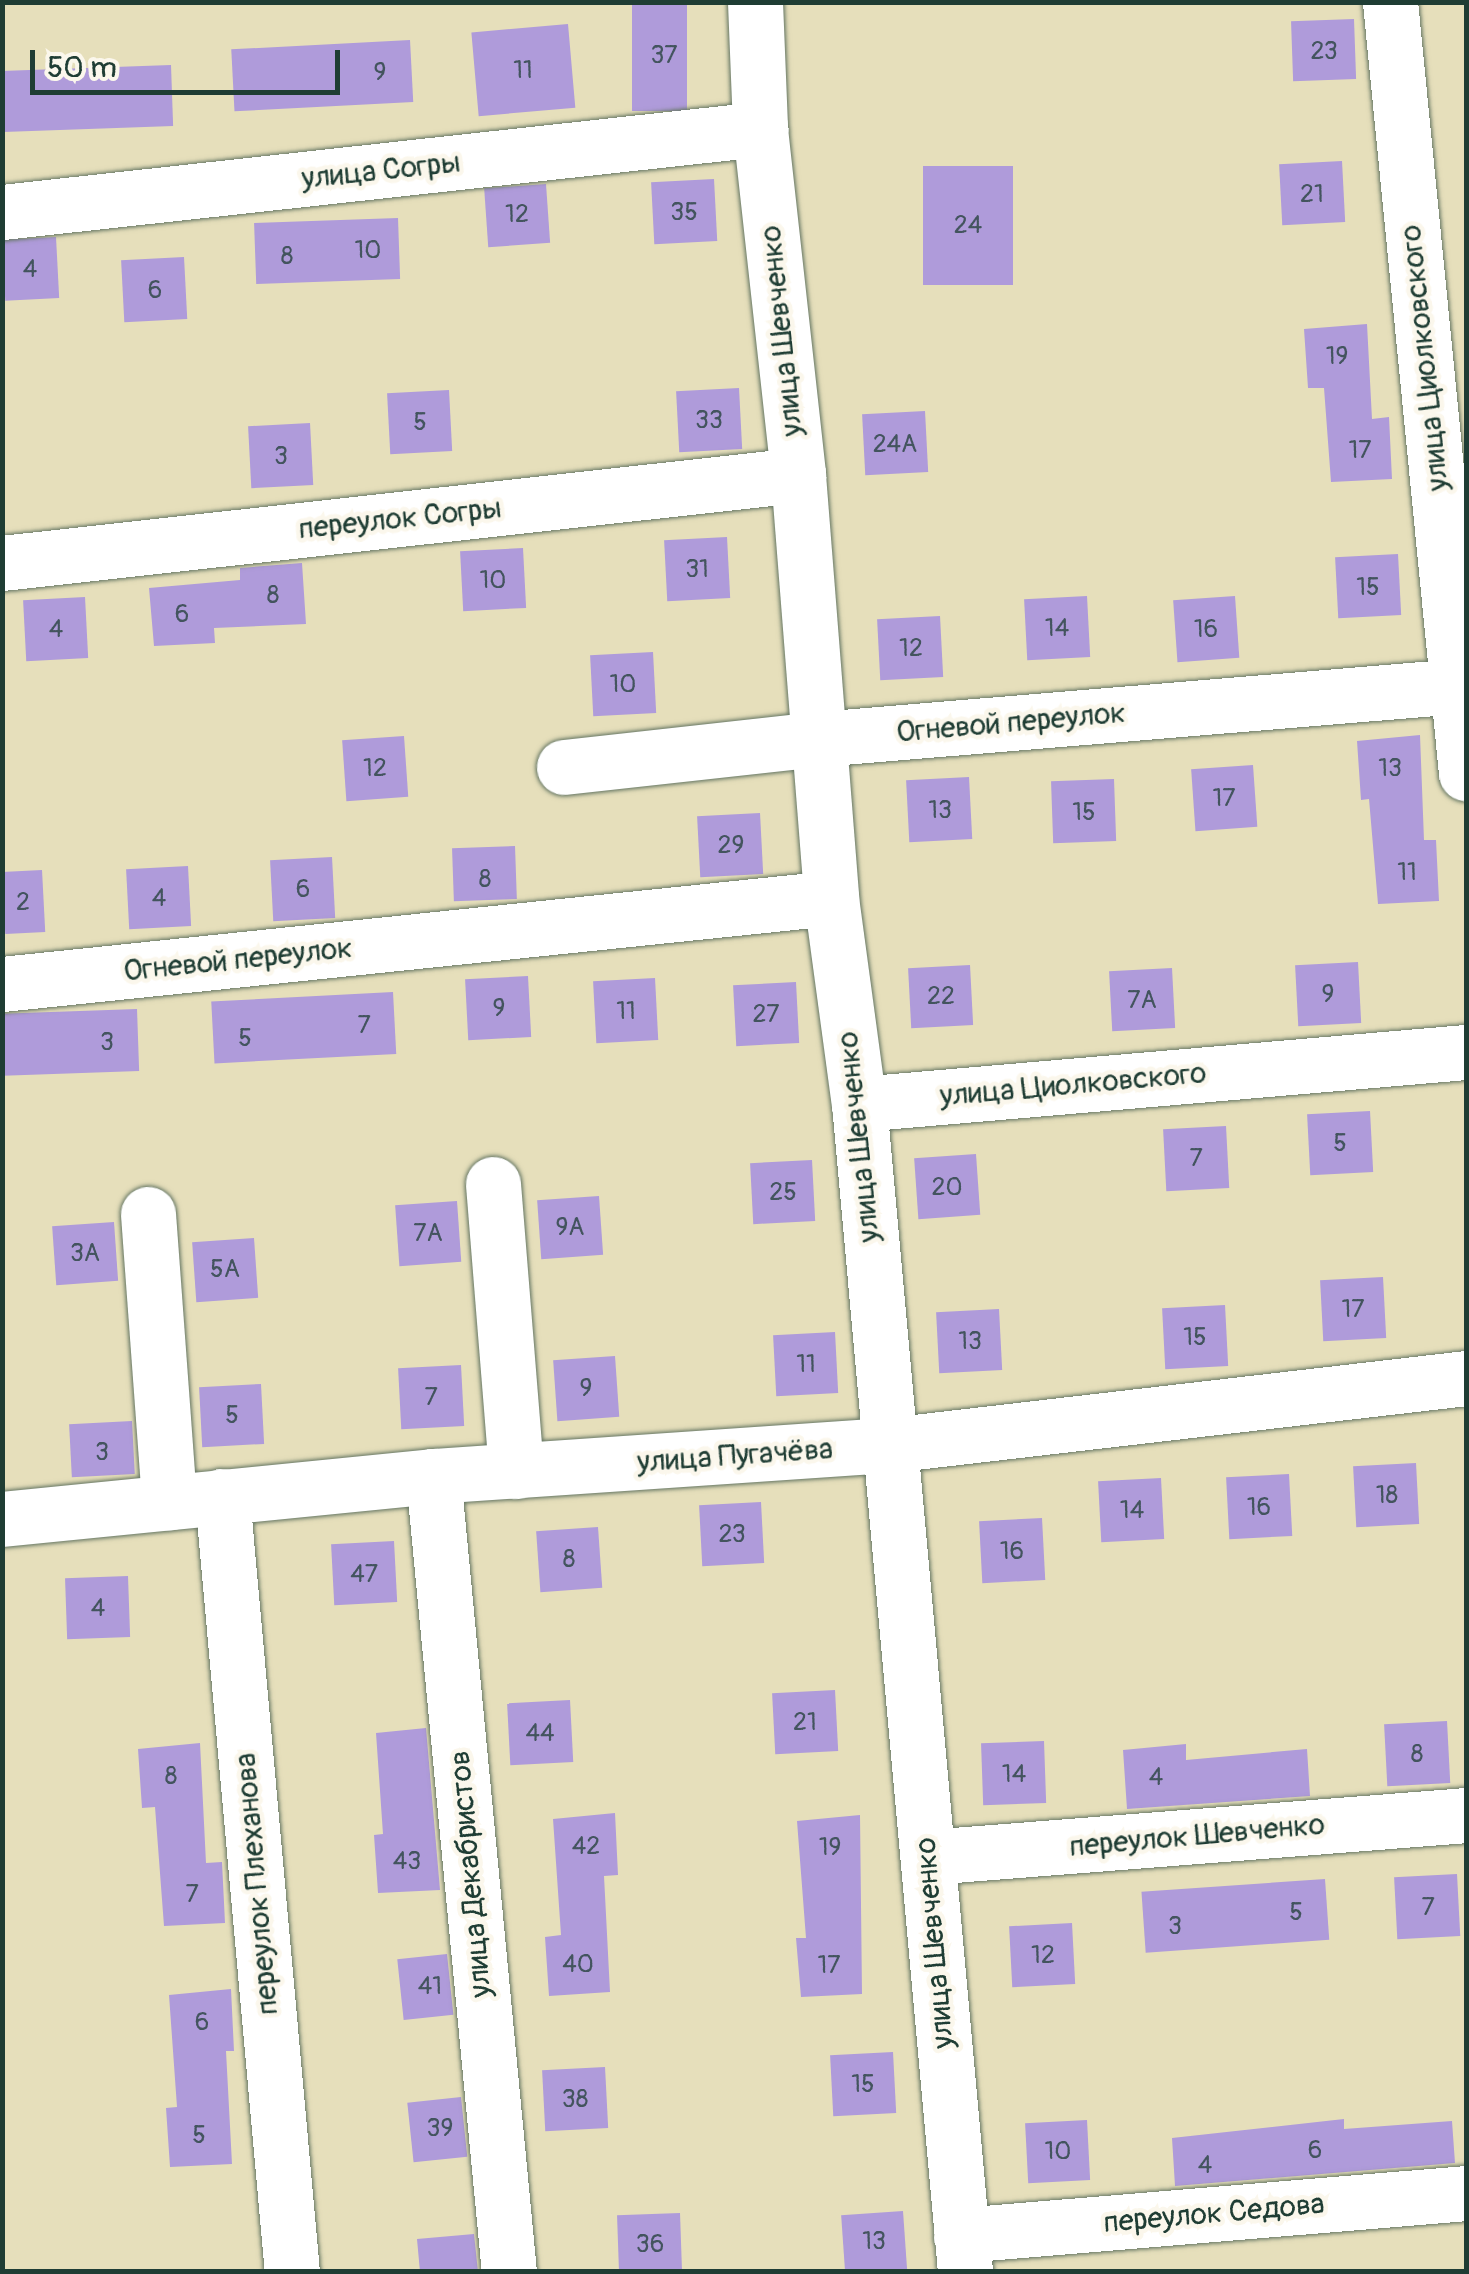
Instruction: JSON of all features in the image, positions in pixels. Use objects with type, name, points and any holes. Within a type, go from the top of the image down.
[{"type":"street","name":"улица Шевченко","points":[[755,2],[760,129],[798,475],[831,898],[858,1104],[963,2253]]},
{"type":"street","name":"улица Циолковского","points":[[1390,2],[1466,772]]},
{"type":"street","name":"улица Согры","points":[[2,212],[760,129]]},
{"type":"street","name":"переулок Согры","points":[[2,563],[798,475]]},
{"type":"street","name":"Огневой переулок","points":[[564,767],[818,739],[1458,686]]},
{"type":"street","name":"Огневой переулок","points":[[2,984],[831,898]]},
{"type":"street","name":"улица Циолковского","points":[[858,1104],[1466,1052]]},
{"type":"street","points":[[493,1184],[516,1471]]},
{"type":"street","name":"переулок Плеханова","points":[[148,1214],[196,1499],[292,2272]]},
{"type":"street","name":"улица Пугачёва","points":[[2,1519],[433,1476],[889,1445],[1466,1378]]},
{"type":"street","name":"улица Декабристов","points":[[433,1476],[509,2272]]},
{"type":"street","name":"переулок Шевченко","points":[[928,1857],[1466,1814]]},
{"type":"street","name":"переулок Седова","points":[[963,2253],[1466,2193]]},
{"type":"building","points":[[632,2],[687,2],[687,111],[632,111]]},
{"type":"building","points":[[1354,19],[1356,79],[1293,81],[1291,21]]},
{"type":"building","points":[[568,24],[575,108],[479,116],[471,32]]},
{"type":"building","points":[[410,40],[413,102],[234,111],[231,49]]},
{"type":"building","points":[[171,65],[173,126],[3,132],[2,71]]},
{"type":"building","points":[[1342,161],[1345,222],[1282,225],[1279,164]]},
{"type":"building","points":[[923,166],[1013,166],[1013,285],[923,285]]},
{"type":"building","points":[[714,179],[717,241],[654,244],[651,182]]},
{"type":"building","points":[[546,184],[550,243],[488,247],[484,188]]},
{"type":"building","points":[[398,218],[400,279],[256,284],[254,223]]},
{"type":"building","points":[[56,237],[59,298],[5,301],[2,240]]},
{"type":"building","points":[[184,257],[187,319],[124,322],[121,260]]},
{"type":"building","points":[[1367,324],[1372,419],[1389,417],[1392,479],[1331,482],[1324,388],[1308,388],[1304,329]]},
{"type":"building","points":[[739,388],[742,449],[679,452],[676,391]]},
{"type":"building","points":[[449,390],[452,451],[390,454],[387,393]]},
{"type":"building","points":[[925,411],[928,472],[865,475],[862,414]]},
{"type":"building","points":[[310,423],[313,485],[251,488],[248,426]]},
{"type":"building","points":[[727,537],[730,598],[667,601],[664,540]]},
{"type":"building","points":[[523,548],[526,608],[463,611],[460,551]]},
{"type":"building","points":[[1398,554],[1401,615],[1338,618],[1335,557]]},
{"type":"building","points":[[302,563],[306,624],[214,628],[215,643],[154,646],[149,588],[240,580],[240,568]]},
{"type":"building","points":[[1087,596],[1090,657],[1027,660],[1024,599]]},
{"type":"building","points":[[1235,596],[1239,658],[1177,662],[1173,600]]},
{"type":"building","points":[[85,597],[88,658],[26,661],[23,600]]},
{"type":"building","points":[[940,616],[943,677],[880,680],[877,619]]},
{"type":"building","points":[[653,652],[656,713],[593,716],[590,655]]},
{"type":"building","points":[[1420,735],[1424,840],[1436,840],[1439,901],[1378,904],[1369,799],[1361,800],[1357,741]]},
{"type":"building","points":[[404,736],[408,797],[346,801],[342,740]]},
{"type":"building","points":[[1253,765],[1257,827],[1195,831],[1191,769]]},
{"type":"building","points":[[969,777],[972,839],[909,842],[906,780]]},
{"type":"building","points":[[1114,779],[1116,841],[1053,843],[1051,781]]},
{"type":"building","points":[[760,813],[763,874],[700,877],[697,816]]},
{"type":"building","points":[[515,846],[517,899],[454,901],[452,848]]},
{"type":"building","points":[[332,857],[335,918],[273,921],[270,860]]},
{"type":"building","points":[[188,866],[191,926],[129,929],[126,869]]},
{"type":"building","points":[[42,870],[45,932],[5,934],[2,872]]},
{"type":"building","points":[[1358,962],[1361,1023],[1298,1026],[1295,965]]},
{"type":"building","points":[[970,965],[973,1025],[911,1028],[908,968]]},
{"type":"building","points":[[1172,968],[1175,1028],[1112,1031],[1109,971]]},
{"type":"building","points":[[528,976],[531,1037],[468,1040],[465,979]]},
{"type":"building","points":[[655,978],[658,1040],[596,1043],[593,981]]},
{"type":"building","points":[[796,982],[799,1043],[736,1046],[733,985]]},
{"type":"building","points":[[393,992],[396,1054],[214,1063],[211,1002]]},
{"type":"building","points":[[137,1009],[139,1071],[3,1076],[2,1014]]},
{"type":"building","points":[[1370,1111],[1373,1172],[1310,1175],[1307,1114]]},
{"type":"building","points":[[1226,1126],[1229,1188],[1166,1191],[1163,1129]]},
{"type":"building","points":[[976,1154],[980,1215],[918,1219],[914,1158]]},
{"type":"building","points":[[812,1160],[815,1221],[753,1224],[750,1163]]},
{"type":"building","points":[[599,1196],[603,1255],[541,1259],[537,1200]]},
{"type":"building","points":[[457,1201],[461,1262],[399,1266],[395,1205]]},
{"type":"building","points":[[114,1222],[118,1281],[56,1285],[52,1226]]},
{"type":"building","points":[[254,1238],[258,1298],[196,1302],[192,1242]]},
{"type":"building","points":[[1383,1277],[1386,1338],[1323,1341],[1320,1280]]},
{"type":"building","points":[[1225,1305],[1228,1366],[1165,1369],[1162,1308]]},
{"type":"building","points":[[999,1309],[1002,1370],[939,1373],[936,1312]]},
{"type":"building","points":[[835,1332],[838,1393],[776,1396],[773,1335]]},
{"type":"building","points":[[615,1356],[619,1417],[557,1421],[553,1360]]},
{"type":"building","points":[[461,1365],[464,1426],[401,1429],[398,1368]]},
{"type":"building","points":[[261,1384],[264,1444],[202,1447],[199,1387]]},
{"type":"building","points":[[132,1421],[135,1474],[72,1477],[69,1424]]},
{"type":"building","points":[[1416,1463],[1419,1524],[1356,1527],[1353,1466]]},
{"type":"building","points":[[1289,1474],[1292,1536],[1229,1539],[1226,1477]]},
{"type":"building","points":[[1161,1478],[1164,1539],[1101,1542],[1098,1481]]},
{"type":"building","points":[[761,1502],[764,1563],[702,1566],[699,1505]]},
{"type":"building","points":[[1042,1518],[1045,1580],[982,1583],[979,1521]]},
{"type":"building","points":[[598,1527],[602,1588],[540,1592],[536,1531]]},
{"type":"building","points":[[394,1541],[397,1602],[334,1605],[331,1544]]},
{"type":"building","points":[[128,1576],[130,1637],[67,1639],[65,1578]]},
{"type":"building","points":[[835,1690],[838,1751],[775,1754],[772,1693]]},
{"type":"building","points":[[570,1700],[573,1762],[510,1765],[507,1703]]},
{"type":"building","points":[[1447,1721],[1450,1783],[1387,1786],[1384,1724]]},
{"type":"building","points":[[426,1728],[440,1890],[378,1893],[374,1835],[383,1834],[376,1733]]},
{"type":"building","points":[[1044,1741],[1046,1803],[983,1805],[981,1743]]},
{"type":"building","points":[[200,1743],[206,1863],[222,1862],[225,1923],[164,1926],[155,1807],[142,1808],[138,1749]]},
{"type":"building","points":[[1186,1744],[1186,1760],[1307,1749],[1310,1796],[1127,1809],[1123,1750]]},
{"type":"building","points":[[615,1813],[618,1875],[604,1876],[610,1992],[549,1996],[545,1937],[561,1935],[553,1819]]},
{"type":"building","points":[[860,1815],[862,1994],[801,1997],[796,1938],[806,1938],[797,1821]]},
{"type":"building","points":[[1457,1874],[1460,1936],[1397,1939],[1394,1877]]},
{"type":"building","points":[[1325,1879],[1329,1940],[1146,1953],[1141,1892]]},
{"type":"building","points":[[1072,1923],[1075,1984],[1012,1987],[1009,1926]]},
{"type":"building","points":[[447,1954],[453,2015],[404,2020],[397,1959]]},
{"type":"building","points":[[231,1989],[234,2051],[226,2051],[232,2164],[170,2167],[166,2108],[177,2107],[169,1995]]},
{"type":"building","points":[[893,2052],[896,2113],[833,2116],[830,2055]]},
{"type":"building","points":[[605,2067],[608,2128],[545,2131],[542,2070]]},
{"type":"building","points":[[461,2097],[467,2157],[414,2162],[407,2103]]},
{"type":"building","points":[[1344,2119],[1344,2129],[1452,2121],[1455,2163],[1175,2186],[1172,2138]]},
{"type":"building","points":[[1087,2120],[1090,2180],[1028,2183],[1025,2123]]},
{"type":"building","points":[[903,2211],[907,2272],[845,2272],[841,2215]]},
{"type":"building","points":[[680,2213],[682,2272],[619,2272],[617,2215]]},
{"type":"building","points":[[474,2234],[478,2272],[420,2272],[417,2239]]}]
